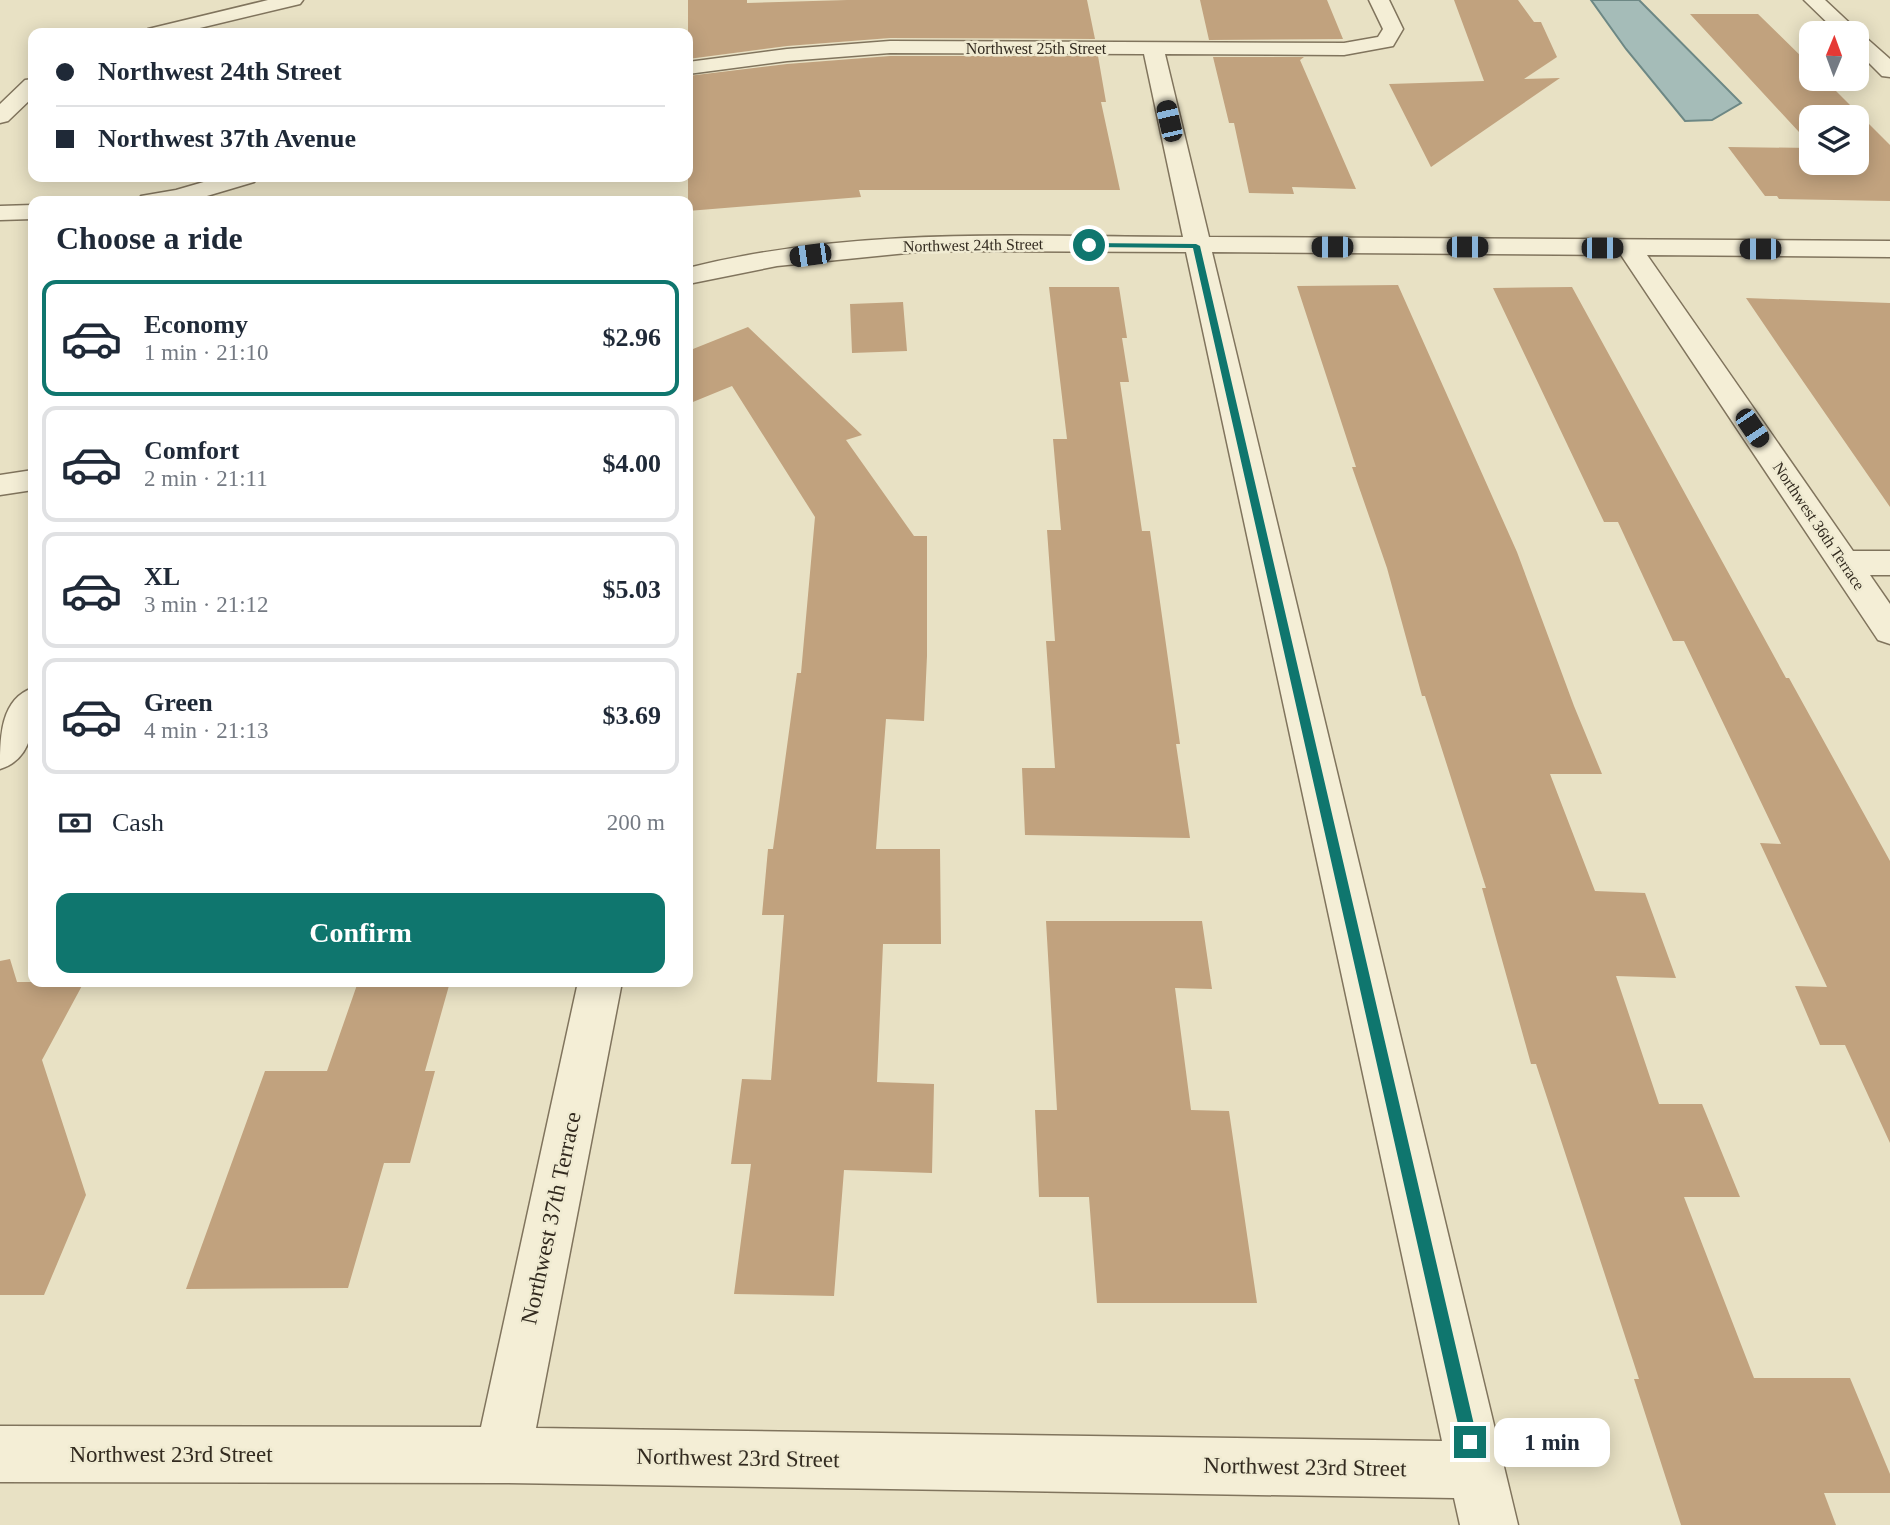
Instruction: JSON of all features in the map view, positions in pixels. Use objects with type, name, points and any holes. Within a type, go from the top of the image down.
[{"type":"street","points":[[176,28],[293,0]]},
{"type":"street","name":"Northwest 25th Street","points":[[693,67],[787,55],[890,47],[1344,49],[1386,42],[1394,29],[1379,0]]},
{"type":"street","points":[[1814,0],[1836,21]]},
{"type":"street","points":[[1872,48],[1890,71]]},
{"type":"street","points":[[1153,49],[1489,1525]]},
{"type":"street","points":[[0,116],[28,89]]},
{"type":"street","points":[[181,196],[229,182]]},
{"type":"street","points":[[0,213],[28,212]]},
{"type":"street","name":"Northwest 24th Street","points":[[693,275],[717,268],[820,253],[927,243],[1890,250]]},
{"type":"street","name":"Northwest 36th Terrace","points":[[1629,248],[1890,631]]},
{"type":"street","points":[[0,485],[28,481]]},
{"type":"street","points":[[1844,563],[1890,563]]},
{"type":"street","points":[[0,754],[28,710]]},
{"type":"street","name":"Northwest 37th Terrace","points":[[503,1455],[599,987]]},
{"type":"street","name":"Northwest 23rd Street","points":[[0,1454],[503,1455],[1476,1470]]},
{"type":"water","points":[[1591,0],[1639,0],[1741,103],[1712,120],[1685,121],[1626,49]]},
{"type":"building","points":[[688,0],[747,0],[747,3],[847,0],[1087,0],[1095,39],[890,38],[787,46],[693,58],[693,28],[688,28]]},
{"type":"building","points":[[1200,0],[1327,0],[1343,39],[1209,40]]},
{"type":"building","points":[[1454,0],[1518,0],[1534,22],[1541,22],[1557,57],[1524,79],[1560,78],[1431,167],[1389,84],[1484,81]]},
{"type":"building","points":[[1690,14],[1758,14],[1799,54],[1799,91],[1836,91],[1850,105],[1799,105],[1799,132]]},
{"type":"building","points":[[890,56],[1098,56],[1106,102],[1101,102],[1120,190],[859,190],[861,197],[693,211],[693,196],[688,196],[688,182],[693,182],[693,75],[787,64]]},
{"type":"building","points":[[1213,57],[1304,57],[1300,60],[1356,189],[1292,187],[1294,194],[1249,193],[1234,123],[1229,123]]},
{"type":"building","points":[[1869,124],[1890,145],[1890,201],[1779,199],[1777,196],[1765,196],[1728,147],[1799,148],[1799,175],[1869,175]]},
{"type":"building","points":[[1398,285],[1517,552],[1602,774],[1550,774],[1595,891],[1645,893],[1676,978],[1616,976],[1659,1104],[1702,1104],[1740,1197],[1684,1197],[1754,1378],[1850,1378],[1890,1474],[1890,1493],[1824,1493],[1836,1525],[1681,1525],[1634,1379],[1639,1379],[1536,1064],[1531,1064],[1482,888],[1486,888],[1425,696],[1422,696],[1387,568],[1352,467],[1356,467],[1297,286]]},
{"type":"building","points":[[1049,287],[1119,287],[1127,338],[1122,338],[1129,382],[1120,382],[1142,531],[1150,531],[1180,744],[1176,744],[1190,838],[1025,835],[1022,768],[1055,768],[1046,641],[1055,641],[1047,530],[1061,530],[1053,439],[1067,439]]},
{"type":"building","points":[[1572,287],[1786,678],[1789,678],[1890,861],[1890,1143],[1845,1045],[1820,1045],[1795,986],[1827,987],[1760,843],[1781,844],[1684,641],[1673,641],[1618,522],[1604,522],[1493,288]]},
{"type":"building","points":[[1746,298],[1890,303],[1890,507],[1782,351]]},
{"type":"building","points":[[903,302],[907,351],[852,353],[850,304]]},
{"type":"building","points":[[748,327],[862,435],[846,440],[914,536],[927,536],[924,721],[886,719],[876,849],[940,849],[941,944],[883,944],[877,1082],[934,1084],[932,1173],[844,1170],[834,1296],[734,1294],[751,1164],[731,1164],[742,1079],[771,1080],[784,915],[762,915],[768,849],[773,849],[797,673],[801,673],[815,517],[732,386],[693,402],[693,349]]},
{"type":"building","points":[[1046,921],[1202,921],[1212,989],[1175,988],[1191,1110],[1229,1111],[1257,1303],[1097,1303],[1089,1197],[1039,1197],[1035,1110],[1057,1110]]},
{"type":"building","points":[[10,959],[17,982],[28,982],[28,987],[81,987],[42,1060],[86,1195],[44,1295],[0,1295],[0,961]]},
{"type":"building","points":[[356,987],[449,987],[425,1071],[435,1071],[410,1163],[384,1163],[348,1288],[186,1289],[265,1071],[327,1071]]},
{"type":"route","points":[[1089,245],[1196,246],[1470,1442]]}]
